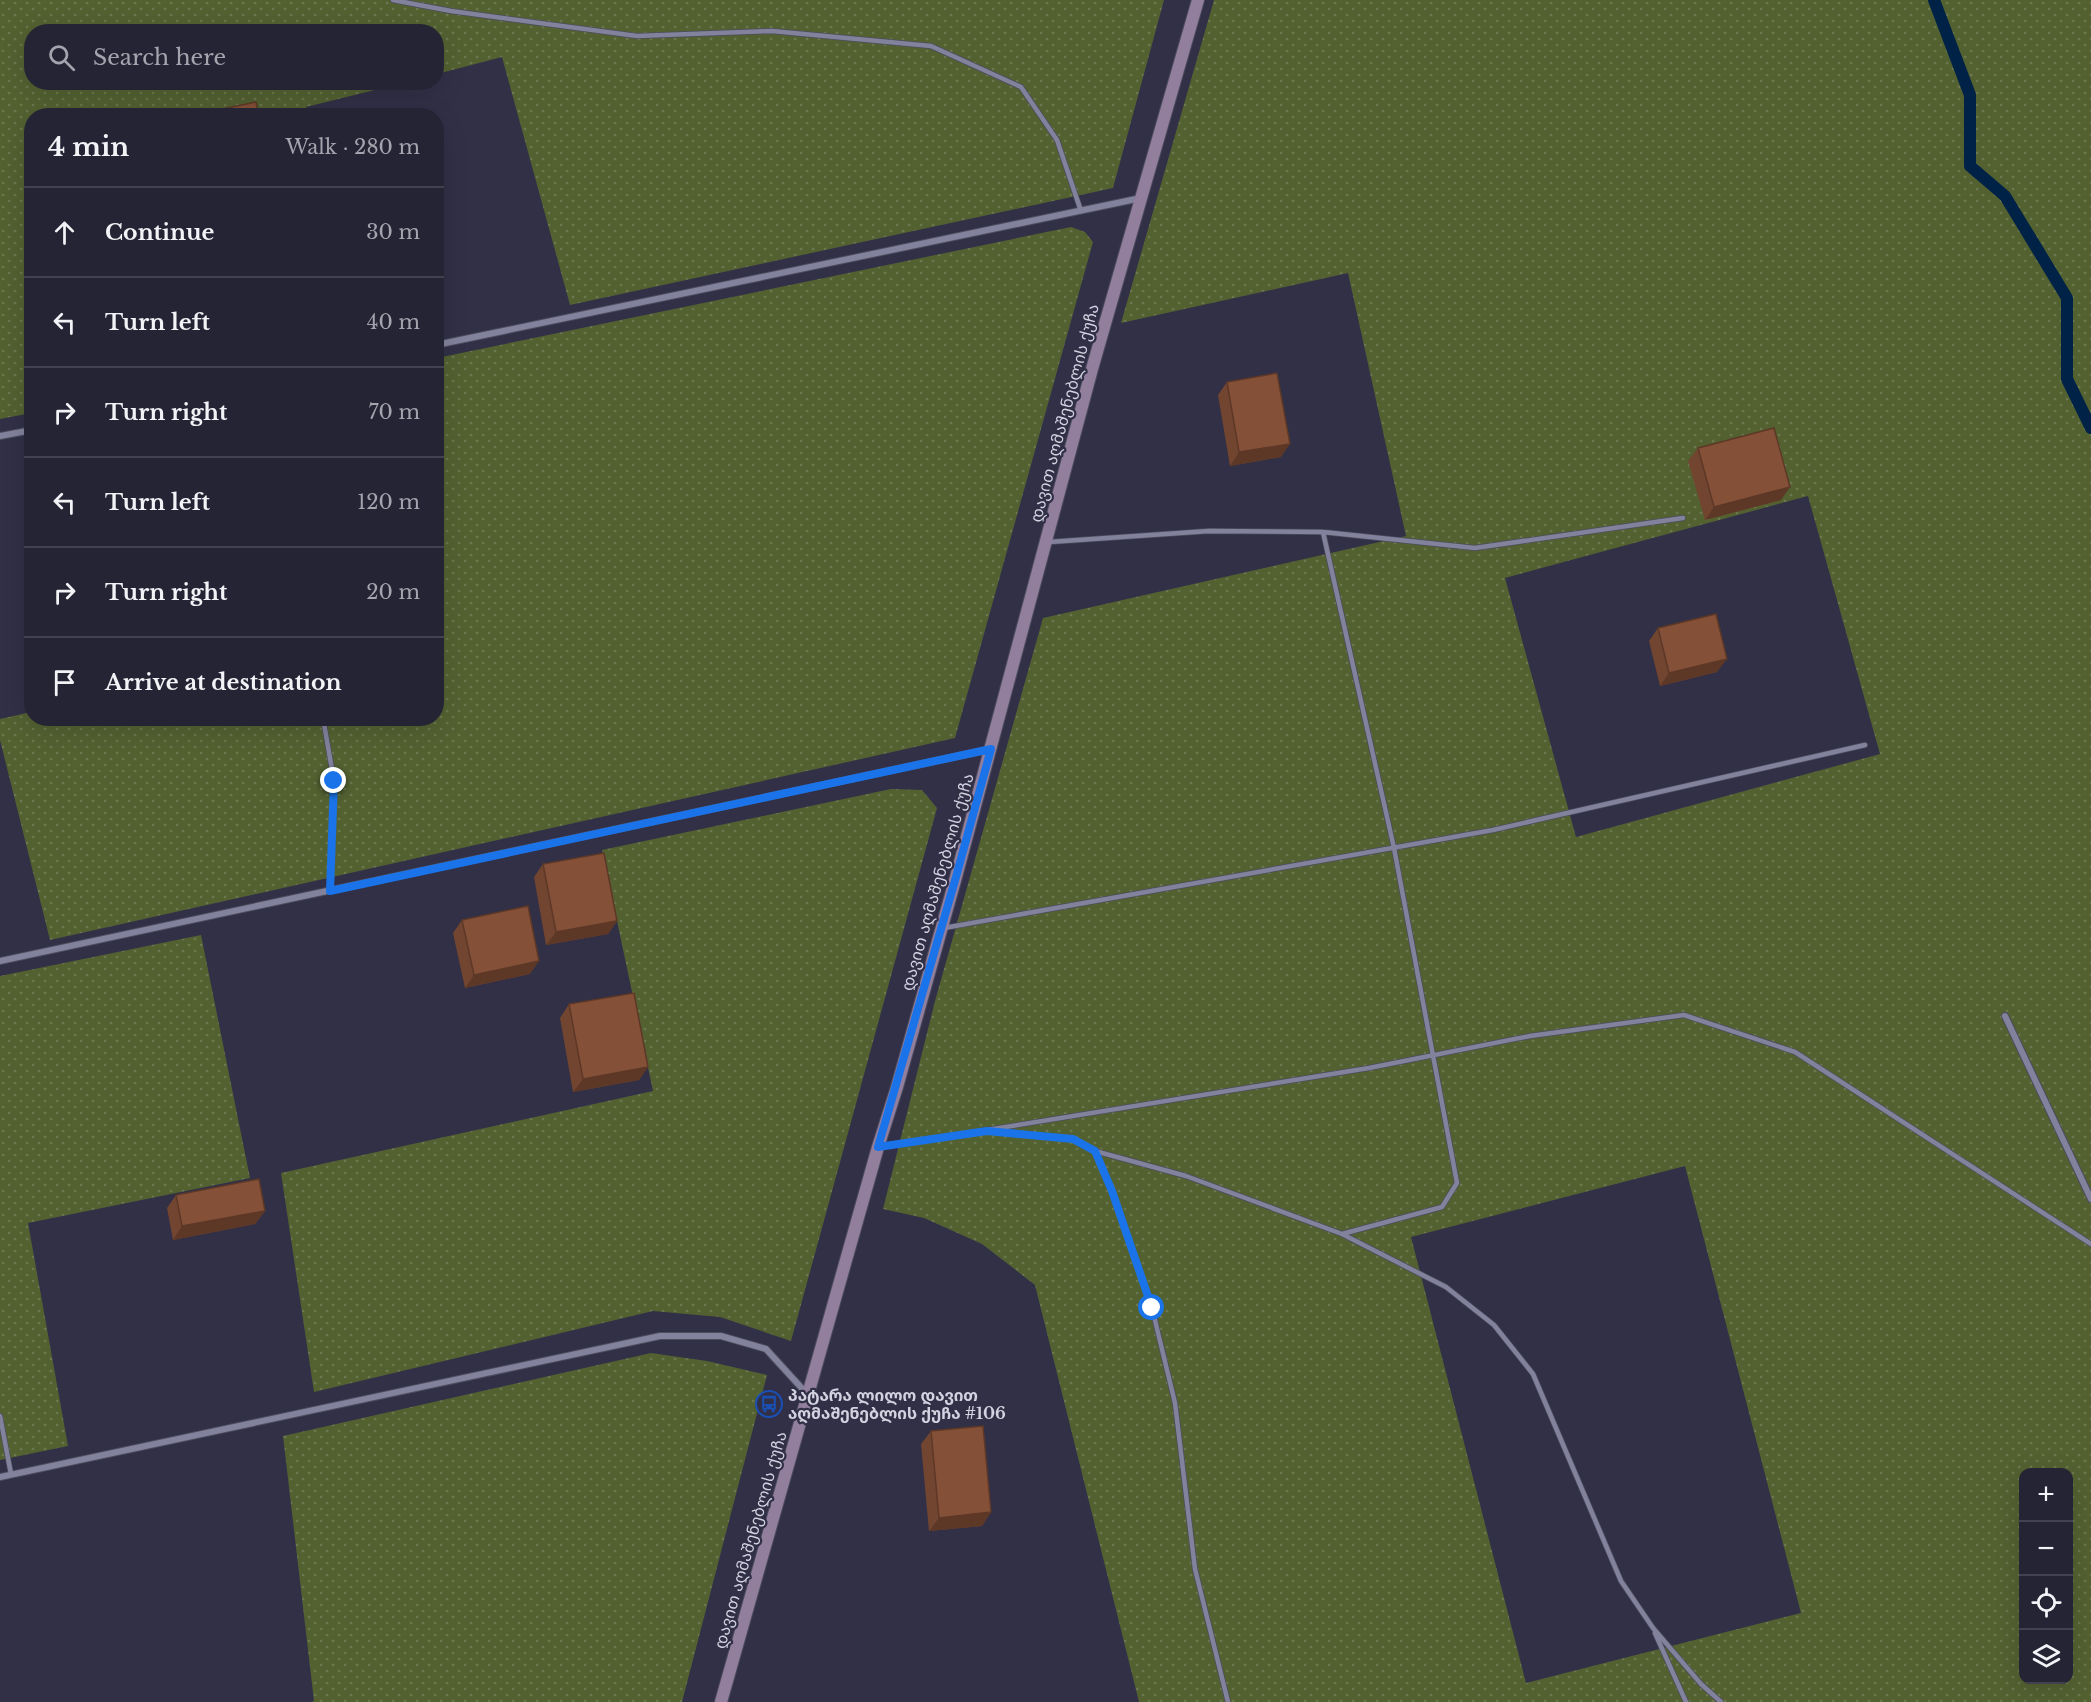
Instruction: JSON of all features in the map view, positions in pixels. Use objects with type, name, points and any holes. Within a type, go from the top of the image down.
[{"type":"street","name":"დავით აღმაშენებლის ქუჩა","points":[[721,1702],[897,1087],[1141,198],[1198,0]]},
{"type":"street","points":[[444,343],[1141,198]]},
{"type":"street","points":[[0,436],[24,432]]},
{"type":"street","points":[[0,961],[991,749]]},
{"type":"street","points":[[2005,1016],[2091,1199]]},
{"type":"street","points":[[0,1477],[660,1336],[721,1336],[766,1349],[809,1396]]},
{"type":"lane","points":[[393,0],[451,11],[637,36],[772,31],[931,46],[1021,87],[1057,140],[1081,211]]},
{"type":"lane","points":[[1046,542],[1209,531],[1323,532],[1475,548],[1683,518]]},
{"type":"lane","points":[[1323,532],[1394,848],[1457,1183],[1442,1207],[1342,1234]]},
{"type":"lane","points":[[324,726],[334,781],[330,891]]},
{"type":"lane","points":[[941,929],[1493,830],[1865,746]]},
{"type":"lane","points":[[878,1147],[1368,1068],[1530,1036],[1684,1015],[1795,1052],[2091,1244]]},
{"type":"lane","points":[[987,1131],[1073,1139],[1095,1151],[1186,1176],[1342,1234],[1446,1287],[1494,1325],[1533,1374],[1621,1581],[1653,1628],[1701,1684],[1721,1702]]},
{"type":"lane","points":[[1095,1151],[1112,1191],[1152,1308],[1175,1403],[1195,1569],[1228,1702]]},
{"type":"lane","points":[[0,1416],[11,1474]]},
{"type":"lane","points":[[0,1458],[8,1461]]},
{"type":"lane","points":[[1653,1628],[1686,1702]]},
{"type":"green space","points":[[0,0],[1164,0],[1113,188],[570,305],[502,57],[444,72],[444,24],[24,24],[24,90],[375,90],[306,108],[24,108],[24,414],[0,419]]},
{"type":"green space","points":[[1214,0],[2091,0],[2091,1702],[1139,1702],[1035,1285],[982,1244],[924,1218],[883,1209],[935,1001],[1043,618],[1406,536],[1348,273],[1121,323]],"holes":[[[1808,496],[1880,754],[1576,837],[1505,578]],[[1685,1166],[1801,1613],[1526,1683],[1411,1237]]]},
{"type":"green space","points":[[1071,227],[1085,232],[1093,242],[955,738],[50,940],[0,740],[0,719],[24,714],[24,726],[444,726],[444,357]]},
{"type":"green space","points":[[891,789],[922,790],[937,808],[791,1341],[720,1317],[653,1311],[314,1392],[281,1173],[653,1091],[602,850]]},
{"type":"green space","points":[[201,935],[250,1178],[28,1223],[68,1446],[0,1460],[0,976]]},
{"type":"green space","points":[[651,1353],[707,1361],[767,1375],[682,1702],[311,1702],[314,1701],[283,1436]]},
{"type":"building","points":[[256,102],[257,108],[227,108]]},
{"type":"building","points":[[1277,373],[1290,444],[1239,452],[1227,382]]},
{"type":"building","points":[[1774,428],[1790,487],[1714,507],[1698,448]]},
{"type":"building","points":[[1716,614],[1727,659],[1669,673],[1658,628]]},
{"type":"building","points":[[604,853],[617,921],[556,932],[543,864]]},
{"type":"building","points":[[528,906],[539,961],[474,975],[462,920]]},
{"type":"building","points":[[634,993],[648,1067],[583,1079],[569,1004]]},
{"type":"building","points":[[259,1179],[265,1211],[182,1226],[176,1195]]},
{"type":"building","points":[[983,1426],[991,1512],[939,1518],[931,1431]]},
{"type":"waterway","points":[[1934,0],[1970,95],[1970,166],[2005,196],[2067,298],[2067,379],[2091,428]]},
{"type":"place","name":"პატარა ლილო დავით აღმაშენებლის ქუჩა #106","points":[[769,1404]]},
{"type":"route","points":[[334,781],[330,891],[991,749],[897,1087],[878,1147],[987,1131],[1073,1139],[1095,1151],[1112,1191],[1152,1308]]}]
